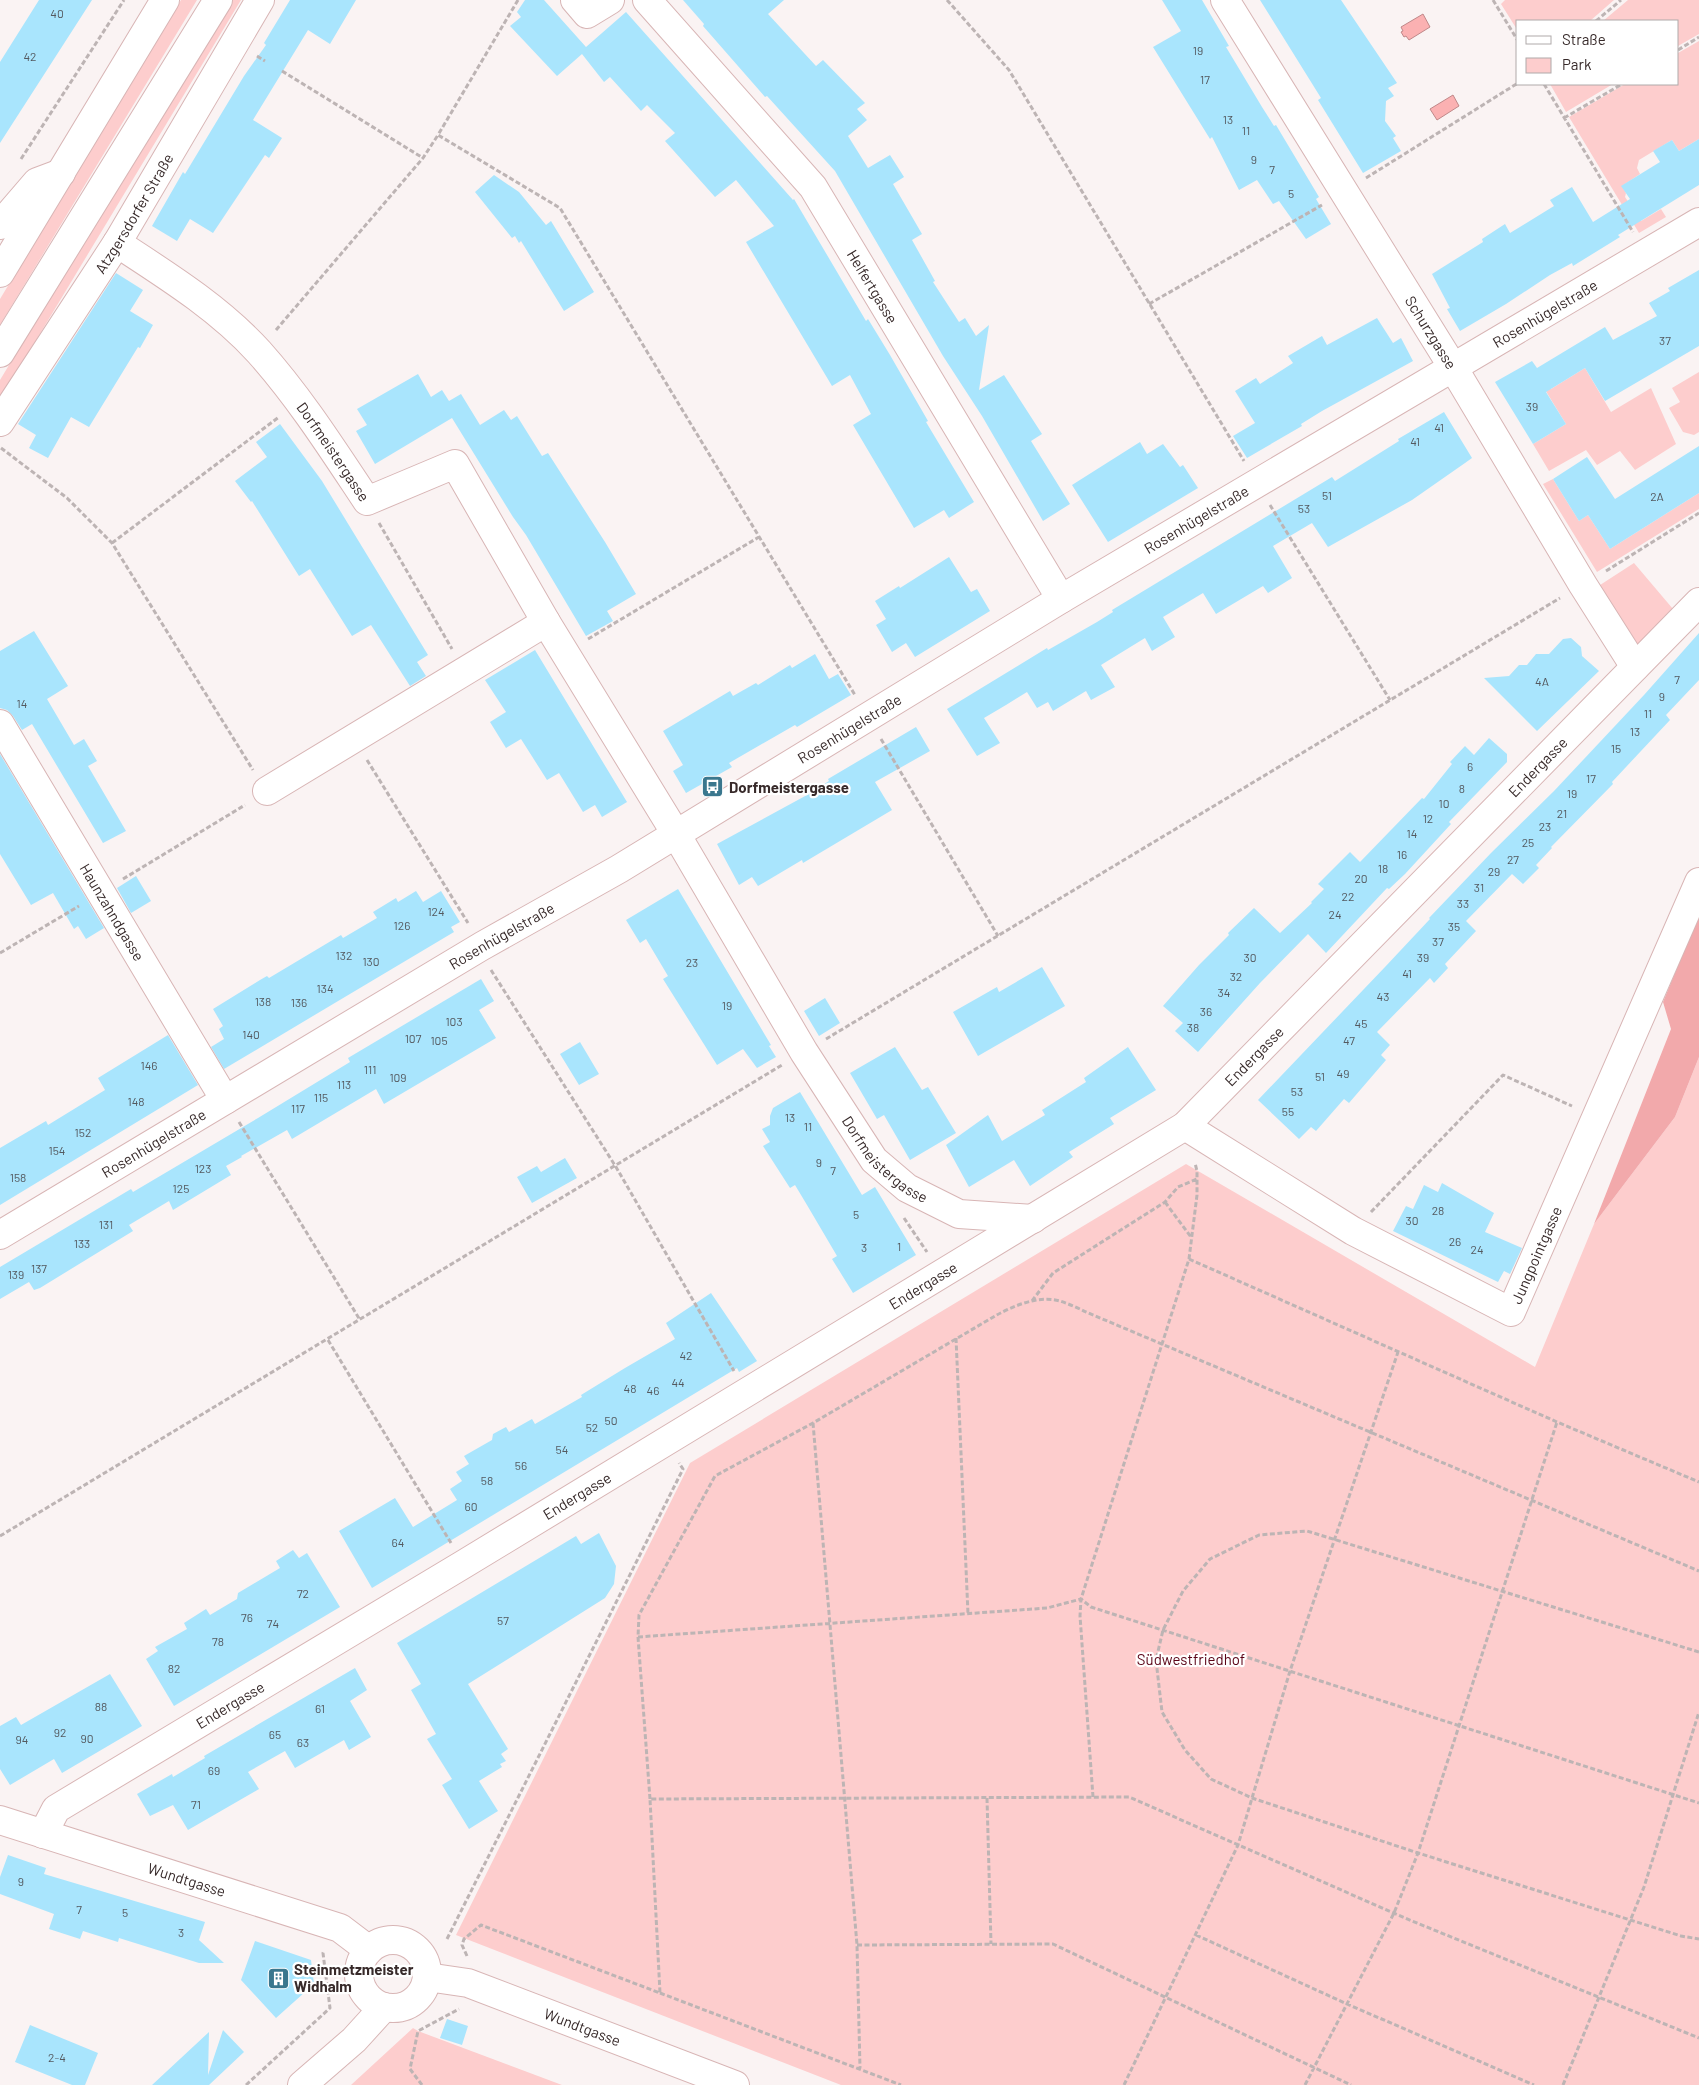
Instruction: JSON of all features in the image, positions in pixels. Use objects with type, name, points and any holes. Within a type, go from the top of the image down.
[{"type":"street","points":[[0,272],[165,0]]},
{"type":"street","points":[[0,353],[218,0]]},
{"type":"street","name":"Atzgersdorfer Straße","points":[[0,422],[117,243],[260,0]]},
{"type":"street","points":[[574,0],[588,14],[610,0]]},
{"type":"street","name":"Helfertgasse","points":[[647,0],[813,187],[1061,599]]},
{"type":"street","name":"Schurzgasse","points":[[1225,0],[1454,369],[1583,585],[1636,667]]},
{"type":"street","points":[[0,225],[37,182],[61,173]]},
{"type":"street","name":"Rosenhügelstraße","points":[[0,1235],[480,948],[676,834],[1061,599],[1454,369],[1699,222]]},
{"type":"street","name":"Dorfmeistergasse","points":[[117,243],[180,284],[215,312],[258,351],[300,401],[367,500],[455,464],[546,622],[676,834],[804,1052],[874,1160],[907,1188],[959,1214],[1033,1219]]},
{"type":"street","name":"Endergasse","points":[[43,1834],[56,1809],[747,1393],[1185,1126],[1699,602]]},
{"type":"street","points":[[267,792],[546,622]]},
{"type":"street","name":"Haunzahndgasse","points":[[0,724],[225,1100]]},
{"type":"street","name":"Jungpointgasse","points":[[1185,1126],[1353,1231],[1512,1312],[1699,882]]},
{"type":"street","name":"Wundtgasse","points":[[0,1820],[340,1928],[368,1950]]},
{"type":"street","points":[[390,1940],[402,1941],[412,1946],[423,1960],[427,1977],[424,1988],[417,1998],[407,2005],[396,2008],[384,2007],[373,2002],[365,1993],[360,1982],[359,1971],[362,1959],[368,1950],[378,1943],[390,1940]]},
{"type":"street","name":"Wundtgasse","points":[[427,1977],[470,1973],[735,2085]]},
{"type":"street","points":[[302,2085],[354,2040],[384,2007]]},
{"type":"path","points":[[16,166],[124,0]]},
{"type":"path","points":[[258,351],[423,158],[518,0]]},
{"type":"path","points":[[947,0],[1009,70],[1390,700]]},
{"type":"path","points":[[1493,0],[1516,38]]},
{"type":"path","points":[[1597,20],[1621,0]]},
{"type":"path","points":[[1679,49],[1699,37]]},
{"type":"path","points":[[282,71],[423,158]]},
{"type":"path","points":[[1149,304],[1344,192],[1516,84]]},
{"type":"path","points":[[1545,85],[1646,254]]},
{"type":"path","points":[[1564,118],[1620,85]]},
{"type":"path","points":[[438,135],[560,208],[868,716],[998,936]]},
{"type":"path","points":[[112,543],[300,401]]},
{"type":"path","points":[[0,448],[24,464],[66,498],[112,543],[267,792],[0,953]]},
{"type":"path","points":[[367,500],[465,671]]},
{"type":"path","points":[[1583,585],[1699,513]]},
{"type":"path","points":[[565,653],[759,537]]},
{"type":"path","points":[[354,739],[480,948],[616,1167],[747,1393]]},
{"type":"path","points":[[1353,1231],[1503,1075],[1597,1116]]},
{"type":"path","points":[[225,1100],[360,1320]]},
{"type":"path","points":[[1093,1797],[1080,1616],[1081,1599],[1189,1259],[1197,1195],[1197,1171],[1185,1126]]},
{"type":"path","points":[[1032,1301],[1053,1273],[1165,1202],[1178,1187],[1197,1179]]},
{"type":"path","points":[[907,1188],[898,1208],[941,1275]]},
{"type":"path","points":[[1165,1202],[1191,1237]]},
{"type":"path","points":[[1189,1259],[1558,1422],[1699,1482]]},
{"type":"path","points":[[660,1993],[650,1799],[638,1637],[639,1615],[715,1476],[813,1423],[1011,1307],[1032,1301],[1058,1300],[1699,1571]]},
{"type":"path","points":[[956,1338],[968,1614]]},
{"type":"path","points":[[328,1340],[464,1564]]},
{"type":"path","points":[[1124,2085],[1238,1845],[1290,1671],[1398,1352]]},
{"type":"path","points":[[1305,2085],[1394,1913],[1418,1853],[1558,1422]]},
{"type":"path","points":[[813,1423],[857,1945],[860,2068]]},
{"type":"path","points":[[447,1939],[682,1469],[665,1442]]},
{"type":"path","points":[[1699,1652],[1307,1531],[1259,1535],[1210,1558],[1183,1591],[1163,1630],[1156,1660],[1162,1712],[1185,1750],[1211,1780],[1252,1798],[1418,1853],[1681,1936],[1699,1938]]},
{"type":"path","points":[[638,1637],[1048,1608],[1081,1599]]},
{"type":"path","points":[[1081,1599],[1091,1606],[1163,1630],[1699,1803]]},
{"type":"path","points":[[1563,2085],[1644,1887],[1699,1712]]},
{"type":"path","points":[[650,1799],[1128,1797],[1394,1913],[1699,2038]]},
{"type":"path","points":[[987,1798],[991,1944]]},
{"type":"path","points":[[422,2085],[410,2069],[418,2030],[461,2007],[470,1973],[462,1944],[464,1939],[481,1925],[901,2085]]},
{"type":"path","points":[[246,2085],[330,2008],[323,1953],[340,1928]]},
{"type":"path","points":[[1196,1935],[1347,2004],[1534,2085]]},
{"type":"path","points":[[857,1945],[1053,1944],[1351,2085]]},
{"type":"path","points":[[313,1976],[324,1966]]},
{"type":"green space","points":[[181,0],[197,0],[0,325],[0,299]]},
{"type":"green space","points":[[230,0],[241,0],[0,400],[0,380]]},
{"type":"green space","points":[[1505,0],[1614,0],[1591,20],[1516,20],[1516,28],[1501,4]]},
{"type":"green space","points":[[1628,0],[1699,0],[1699,34],[1679,45],[1679,20],[1604,20]]},
{"type":"green space","points":[[1699,41],[1699,139],[1679,151],[1672,140],[1639,160],[1637,168],[1640,174],[1622,186],[1626,193],[1625,197],[1641,221],[1661,209],[1666,217],[1639,233],[1569,117],[1623,85],[1679,85],[1679,52]]},
{"type":"green space","points":[[1551,85],[1611,85],[1566,112]]},
{"type":"green space","points":[[1585,368],[1611,412],[1651,388],[1676,444],[1635,470],[1620,451],[1597,465],[1586,450],[1549,471],[1533,444],[1566,424],[1544,388],[1551,389]]},
{"type":"green space","points":[[1699,372],[1699,432],[1694,435],[1683,432],[1669,408],[1680,402],[1672,388]]},
{"type":"green space","points":[[1553,479],[1579,521],[1588,515],[1610,549],[1699,493],[1699,509],[1597,572],[1543,484]]},
{"type":"green space","points":[[1634,563],[1673,609],[1638,648],[1597,587]]},
{"type":"green space","name":"Südwestfriedhof","points":[[1699,1057],[1699,2085],[841,2085],[456,1935],[690,1463],[1186,1164],[1535,1367],[1594,1224],[1675,1117]]},
{"type":"green space","points":[[413,2028],[418,2031],[562,2085],[351,2085]]},
{"type":"shaded area","points":[[1423,14],[1430,27],[1409,40],[1406,36],[1404,37],[1401,27]]},
{"type":"shaded area","points":[[1453,95],[1459,106],[1437,120],[1430,109]]},
{"type":"shaded area","points":[[1699,915],[1699,1057],[1675,1117],[1594,1224],[1671,1029],[1663,1002]]},
{"type":"building","points":[[39,0],[92,0],[0,143],[0,62]]},
{"type":"building","points":[[290,0],[356,0],[330,44],[308,30],[253,120],[282,138],[269,158],[265,155],[213,233],[190,219],[177,241],[152,226],[183,172],[185,174],[244,76],[266,45],[264,43]]},
{"type":"building","points":[[525,0],[544,0],[586,47],[626,12],[794,199],[866,321],[868,319],[890,355],[928,421],[926,422],[974,502],[949,518],[944,510],[914,528],[853,425],[871,414],[850,375],[832,386],[746,242],[774,226],[736,180],[715,197],[665,141],[675,133],[647,105],[641,111],[610,77],[604,82],[582,54],[557,76],[510,26],[521,17],[517,12]]},
{"type":"building","points":[[683,0],[784,0],[768,14],[816,66],[823,60],[865,103],[857,109],[867,120],[848,136],[868,168],[890,155],[904,177],[893,184],[922,234],[912,240],[935,281],[933,282],[959,322],[965,318],[976,336],[989,325],[979,390],[1004,375],[1042,434],[1031,441],[1070,504],[1043,521],[982,416],[943,356],[835,171],[767,96],[765,97],[703,26],[704,24]]},
{"type":"building","points":[[1162,0],[1202,0],[1229,46],[1226,47],[1319,197],[1316,199],[1331,224],[1306,239],[1279,201],[1273,204],[1257,180],[1239,190],[1212,137],[1210,139],[1153,47],[1181,31]]},
{"type":"building","points":[[1260,0],[1341,0],[1397,83],[1388,88],[1394,96],[1386,101],[1385,121],[1396,136],[1393,138],[1401,151],[1363,173],[1318,100],[1321,98]]},
{"type":"building","points":[[1699,139],[1699,185],[1618,235],[1620,237],[1573,266],[1572,263],[1550,275],[1460,331],[1447,309],[1450,308],[1432,274],[1483,242],[1482,239],[1505,224],[1510,233],[1554,206],[1550,200],[1572,187],[1593,222],[1630,199],[1621,186],[1660,162],[1653,151],[1672,140],[1679,151]]},
{"type":"building","points":[[494,175],[519,192],[546,225],[551,221],[594,292],[564,311],[521,241],[519,243],[515,236],[512,238],[475,192]]},
{"type":"building","points":[[1699,270],[1699,346],[1605,401],[1585,368],[1546,392],[1566,424],[1533,444],[1495,382],[1532,361],[1537,368],[1605,327],[1613,340],[1657,316],[1649,303],[1670,291],[1668,288]]},
{"type":"building","points":[[116,273],[143,290],[130,311],[153,325],[89,427],[71,417],[48,458],[29,448],[36,435],[18,424]]},
{"type":"building","points":[[1377,318],[1393,343],[1401,338],[1413,361],[1322,411],[1301,424],[1302,426],[1247,458],[1233,436],[1255,423],[1235,391],[1256,378],[1260,384],[1293,363],[1288,356],[1322,336],[1327,345]]},
{"type":"building","points":[[418,374],[431,397],[442,390],[449,401],[461,394],[480,425],[504,410],[511,420],[517,416],[542,456],[548,453],[636,594],[607,611],[613,621],[586,636],[526,535],[452,418],[375,464],[356,431],[367,425],[357,409]]},
{"type":"building","points":[[1444,412],[1472,458],[1412,500],[1328,547],[1312,523],[1273,546],[1292,578],[1268,593],[1263,586],[1216,614],[1203,593],[1163,617],[1175,637],[1152,651],[1145,638],[1101,665],[1115,687],[1091,700],[1086,691],[1053,711],[1048,702],[1037,708],[1027,692],[984,718],[1000,743],[977,756],[947,709],[1047,648],[1048,650],[1097,622],[1113,612],[1112,610],[1332,477],[1335,481],[1399,441],[1398,439]]},
{"type":"building","points":[[280,424],[322,481],[428,655],[417,662],[426,676],[410,686],[371,625],[352,636],[310,569],[299,576],[252,501],[235,481],[267,457],[256,442]]},
{"type":"building","points":[[1140,442],[1147,454],[1163,444],[1180,467],[1183,465],[1198,488],[1108,542],[1072,485]]},
{"type":"building","points":[[1699,446],[1699,493],[1610,549],[1588,515],[1579,521],[1553,479],[1587,457],[1615,499]]},
{"type":"building","points":[[949,557],[971,592],[977,589],[990,611],[915,657],[906,643],[892,652],[876,625],[886,619],[875,601],[899,586],[900,588]]},
{"type":"building","points":[[34,631],[68,686],[47,699],[74,745],[84,739],[97,761],[88,766],[126,831],[103,843],[32,724],[22,730],[7,710],[0,708],[0,651]]},
{"type":"building","points":[[1699,633],[1699,680],[1666,715],[1670,720],[1612,782],[1613,784],[1551,847],[1536,865],[1539,868],[1523,884],[1512,874],[1466,921],[1476,931],[1445,964],[1448,968],[1434,983],[1430,978],[1377,1032],[1390,1045],[1381,1055],[1386,1060],[1349,1103],[1344,1099],[1316,1131],[1311,1127],[1299,1139],[1258,1100],[1491,853],[1554,791]]},
{"type":"building","points":[[1571,638],[1581,647],[1582,656],[1599,671],[1537,731],[1484,678],[1509,676],[1519,665],[1527,665],[1536,654],[1549,654],[1563,639]]},
{"type":"building","points":[[535,650],[627,802],[602,817],[595,805],[583,812],[559,773],[547,780],[521,739],[506,748],[490,722],[506,712],[485,680]]},
{"type":"building","points":[[815,654],[829,679],[838,674],[851,695],[797,727],[795,725],[729,763],[732,767],[686,793],[673,771],[683,765],[663,731],[730,691],[733,696],[756,683],[758,685],[790,665],[792,668]]},
{"type":"building","points":[[916,727],[930,751],[875,782],[892,810],[803,863],[802,860],[758,886],[752,877],[739,885],[717,844],[807,795],[829,781],[828,779]]},
{"type":"building","points":[[1489,738],[1507,754],[1507,762],[1449,822],[1451,824],[1405,874],[1389,889],[1387,888],[1326,953],[1308,934],[1260,983],[1198,1052],[1175,1031],[1183,1023],[1163,1006],[1199,965],[1229,935],[1228,933],[1254,908],[1280,933],[1312,903],[1324,889],[1318,884],[1350,852],[1360,862],[1422,798],[1424,799],[1452,764],[1450,762],[1465,746],[1474,755]]},
{"type":"building","points":[[0,754],[104,928],[86,939],[78,926],[74,929],[53,893],[31,905],[0,854]]},
{"type":"building","points":[[136,876],[151,901],[131,913],[117,888]]},
{"type":"building","points":[[678,889],[771,1045],[769,1046],[776,1057],[757,1068],[743,1049],[717,1065],[663,979],[668,976],[646,939],[640,943],[626,920]]},
{"type":"building","points":[[416,891],[423,902],[441,891],[460,922],[451,927],[454,932],[224,1069],[211,1047],[224,1039],[219,1029],[223,1026],[213,1009],[267,976],[269,978],[341,935],[343,938],[377,918],[373,912],[396,898],[398,902]]},
{"type":"building","points":[[1042,967],[1065,1006],[978,1056],[953,1012],[997,987],[999,992]]},
{"type":"building","points":[[481,979],[494,1001],[479,1010],[496,1038],[384,1104],[376,1089],[292,1139],[287,1130],[226,1166],[231,1175],[173,1210],[169,1201],[129,1225],[133,1231],[40,1288],[34,1290],[29,1282],[0,1299],[0,1267],[131,1189],[133,1192],[258,1118],[350,1062],[348,1058]]},
{"type":"building","points":[[825,998],[840,1023],[819,1036],[804,1011]]},
{"type":"building","points":[[168,1035],[198,1085],[0,1205],[0,1148],[46,1121],[48,1125],[105,1090],[98,1078]]},
{"type":"building","points":[[580,1042],[599,1074],[579,1085],[560,1054]]},
{"type":"building","points":[[895,1047],[922,1090],[928,1087],[956,1133],[910,1160],[884,1115],[877,1119],[850,1073]]},
{"type":"building","points":[[1128,1047],[1156,1090],[1110,1118],[1114,1124],[1069,1152],[1073,1157],[1030,1186],[1014,1160],[969,1187],[946,1145],[988,1115],[1002,1141],[1045,1115],[1042,1110],[1086,1082],[1084,1078]]},
{"type":"building","points":[[800,1092],[862,1195],[875,1187],[916,1255],[853,1293],[832,1259],[837,1256],[795,1185],[790,1188],[763,1146],[770,1142],[762,1129],[770,1125],[770,1116],[773,1108]]},
{"type":"building","points":[[565,1158],[577,1178],[532,1203],[517,1177],[537,1166],[541,1172]]},
{"type":"building","points":[[1442,1183],[1494,1213],[1485,1232],[1522,1248],[1510,1274],[1504,1271],[1498,1282],[1393,1231],[1406,1206],[1413,1209],[1424,1185],[1438,1192]]},
{"type":"building","points":[[711,1293],[757,1361],[739,1372],[737,1368],[372,1588],[339,1531],[395,1498],[413,1527],[457,1500],[450,1489],[462,1481],[456,1472],[469,1464],[464,1456],[492,1440],[493,1434],[506,1427],[509,1432],[532,1419],[535,1424],[675,1339],[666,1323]]},
{"type":"building","points":[[599,1533],[616,1566],[614,1584],[605,1598],[468,1684],[508,1749],[501,1754],[506,1761],[500,1764],[502,1767],[479,1781],[498,1811],[469,1829],[442,1785],[452,1779],[427,1739],[436,1734],[411,1690],[421,1684],[397,1643],[576,1536],[581,1544]]},
{"type":"building","points":[[293,1550],[299,1558],[307,1553],[340,1607],[174,1706],[146,1659],[158,1651],[155,1647],[187,1629],[184,1623],[206,1609],[210,1615],[237,1599],[238,1593],[280,1568],[276,1561]]},
{"type":"building","points":[[355,1668],[367,1690],[350,1701],[371,1737],[349,1750],[344,1740],[295,1768],[285,1751],[248,1772],[259,1789],[188,1830],[173,1805],[150,1816],[137,1794],[172,1774],[173,1777],[205,1758],[204,1756]]},
{"type":"building","points":[[110,1674],[142,1726],[62,1773],[54,1759],[10,1785],[0,1769],[0,1726],[16,1717],[21,1725]]},
{"type":"building","points":[[8,1855],[46,1868],[44,1874],[205,1922],[199,1940],[224,1963],[199,1963],[119,1938],[118,1942],[83,1931],[80,1939],[49,1929],[54,1914],[0,1894],[0,1877]]},
{"type":"building","name":"Steinmetzmeister Widhalm","points":[[255,1941],[311,1960],[314,1984],[276,2018],[241,1980]]},
{"type":"building","points":[[447,2019],[468,2026],[462,2045],[440,2038]]},
{"type":"building","points":[[30,2025],[98,2053],[85,2085],[72,2085],[15,2062]]},
{"type":"building","points":[[223,2030],[244,2052],[209,2085],[152,2085],[209,2032],[208,2075]]},
{"type":"place","name":"Dorfmeistergasse","points":[[713,787]]},
{"type":"place","name":"Steinmetzmeister Widhalm","points":[[278,1978]]}]
